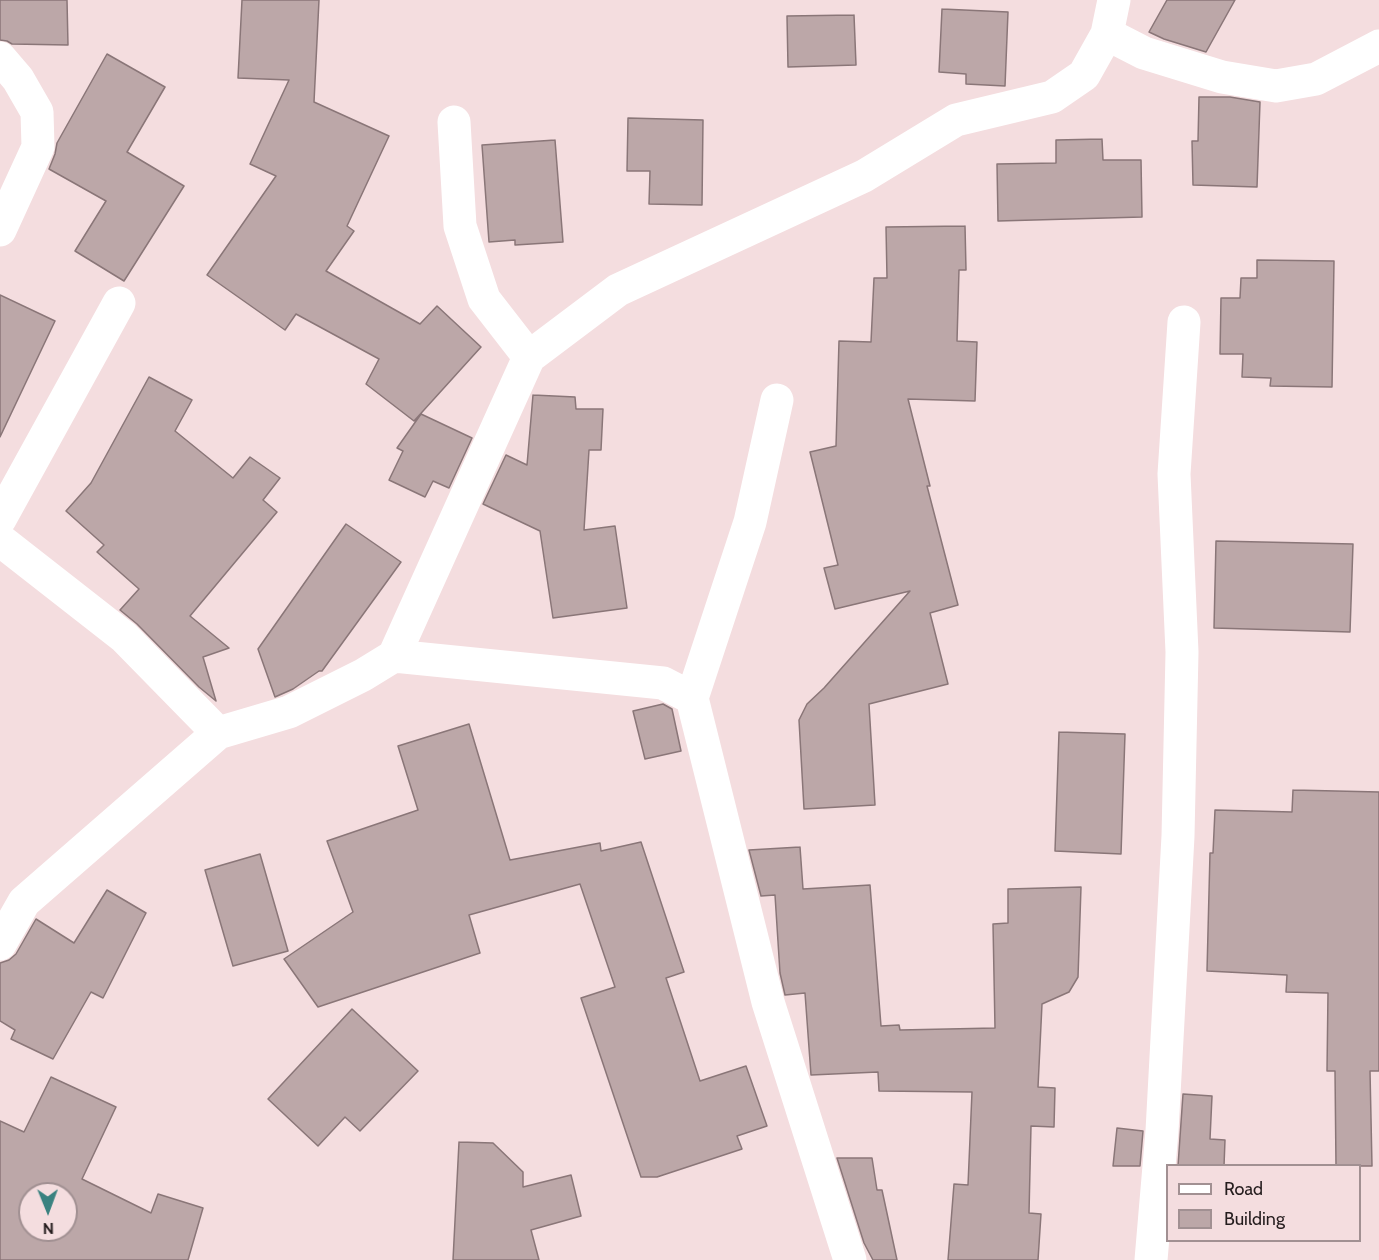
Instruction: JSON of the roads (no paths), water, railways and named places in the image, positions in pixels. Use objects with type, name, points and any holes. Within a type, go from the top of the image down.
[{"type":"street","points":[[0,944],[24,902],[219,733],[289,712],[363,675],[394,656],[529,357],[618,290],[864,176],[956,120],[1052,97],[1084,75],[1107,34],[1114,0]]},
{"type":"street","points":[[1107,34],[1144,53],[1222,77],[1276,86],[1316,79],[1379,46]]},
{"type":"street","points":[[0,58],[18,79],[37,112],[38,147],[0,230]]},
{"type":"street","points":[[454,122],[460,226],[484,298],[529,357]]},
{"type":"street","points":[[0,519],[119,303]]},
{"type":"street","points":[[1151,1260],[1162,1131],[1178,836],[1182,652],[1174,474],[1184,322]]},
{"type":"street","points":[[777,400],[750,522],[692,698],[768,1002],[850,1260]]},
{"type":"street","points":[[0,540],[124,637],[219,733]]},
{"type":"street","points":[[394,656],[663,683],[692,698]]}]
